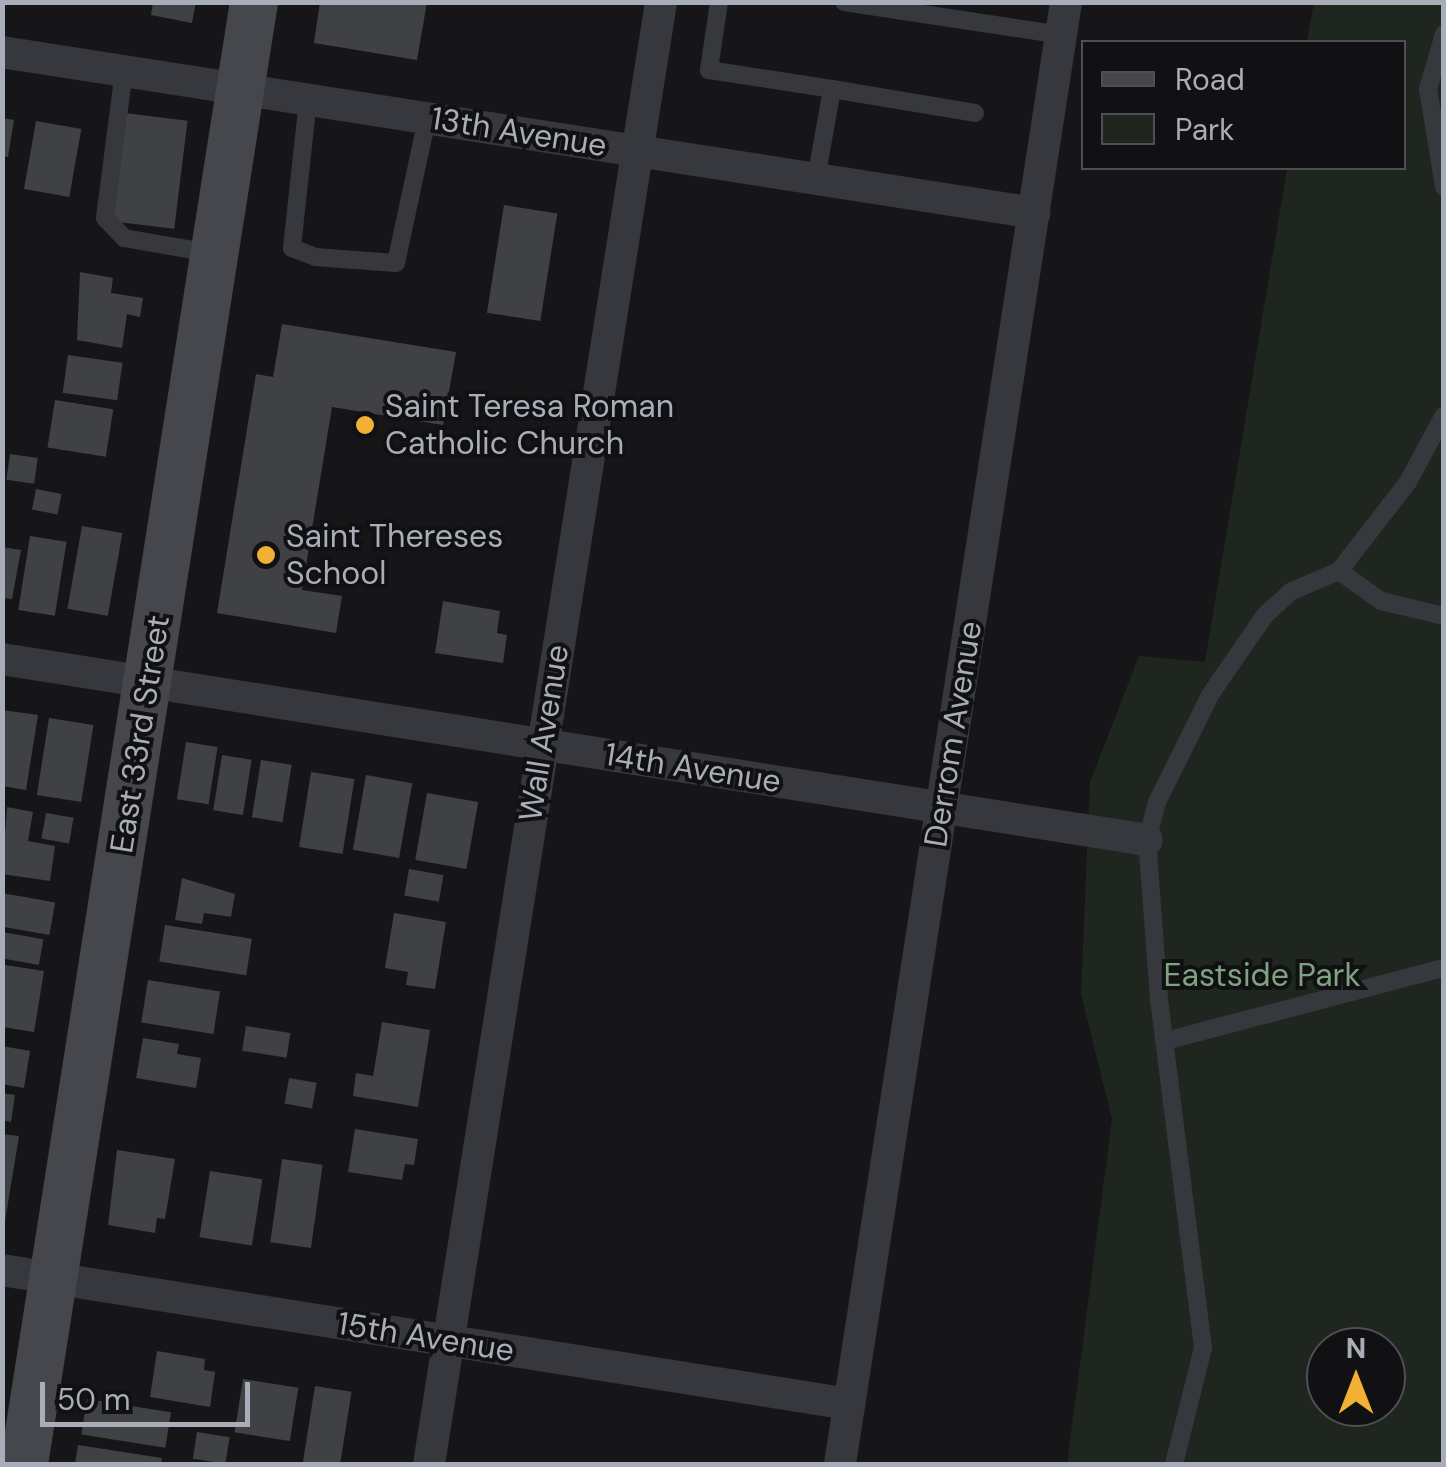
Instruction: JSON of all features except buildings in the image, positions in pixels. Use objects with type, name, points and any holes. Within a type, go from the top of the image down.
[{"type":"main road","name":"East 33rd Street","points":[[24,1464],[254,2]]},
{"type":"street","name":"Wall Avenue","points":[[429,1464],[661,2]]},
{"type":"street","name":"Derrom Avenue","points":[[840,1464],[1063,19]]},
{"type":"street","name":"13th Avenue","points":[[2,52],[1035,213]]},
{"type":"street","name":"14th Avenue","points":[[2,660],[1147,840]]},
{"type":"street","name":"15th Avenue","points":[[2,1270],[849,1404]]},
{"type":"lane","points":[[719,2],[710,70],[975,113]]},
{"type":"lane","points":[[844,2],[1063,19]]},
{"type":"lane","points":[[1444,34],[1428,89],[1444,187]]},
{"type":"lane","points":[[124,71],[105,218],[124,238],[216,254]]},
{"type":"lane","points":[[816,179],[832,89]]},
{"type":"lane","points":[[308,100],[292,248],[315,258],[396,263],[427,118]]},
{"type":"lane","points":[[1174,1464],[1203,1348],[1165,1041],[1147,840],[1171,768],[1265,614],[1292,591],[1339,571],[1408,482],[1444,415]]},
{"type":"lane","points":[[1339,571],[1381,600],[1444,616]]},
{"type":"lane","points":[[1165,1041],[1444,968]]},
{"type":"green space","name":"Eastside Park","points":[[1314,3],[1443,3],[1443,1464],[1067,1464],[1112,1119],[1081,994],[1090,782],[1139,656],[1205,662],[1287,170],[1406,170],[1406,40],[1307,40]]},
{"type":"place","name":"Saint Teresa Roman Catholic Church","points":[[365,425]]},
{"type":"place","name":"Saint Thereses School","points":[[266,555]]}]
